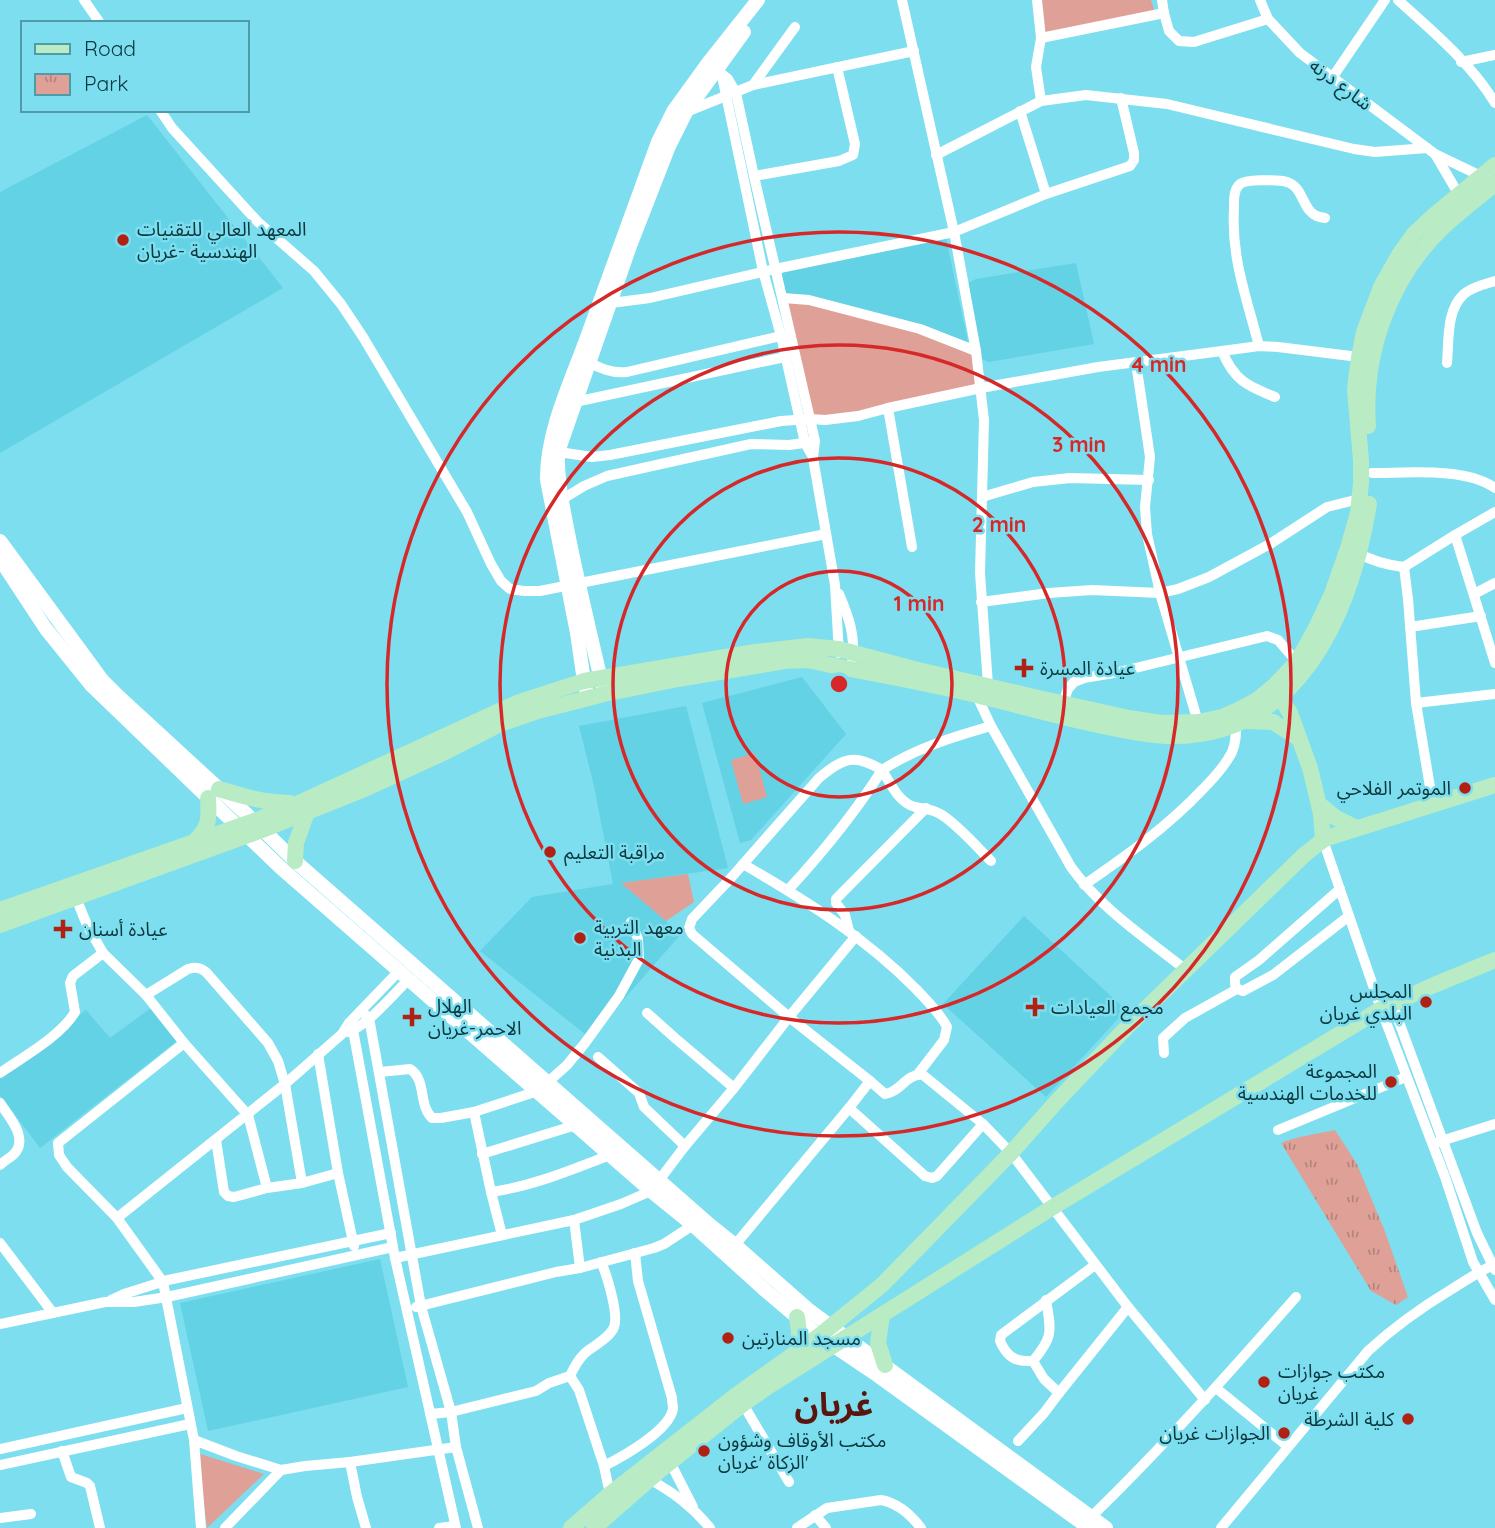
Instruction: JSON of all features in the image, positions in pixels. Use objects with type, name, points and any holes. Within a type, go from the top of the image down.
[{"type":"main road","points":[[596,696],[584,681],[554,452],[555,429],[585,360],[606,302],[658,142],[674,110],[716,70],[758,0]]},
{"type":"main road","points":[[606,302],[669,146],[686,112],[770,0]]},
{"type":"main road","points":[[1353,551],[1361,461],[1355,389],[1364,332],[1381,287],[1414,234],[1490,181],[1495,165]]},
{"type":"main road","points":[[1297,737],[1295,704],[1301,667],[1316,628],[1353,551],[1369,507],[1372,473],[1367,389],[1378,331],[1402,278],[1462,200]]},
{"type":"main road","points":[[585,360],[575,402],[547,465],[547,480],[573,584],[601,678],[596,696]]},
{"type":"main road","points":[[1,549],[97,683],[404,975],[542,1086],[576,1125],[610,1155],[655,1185]]},
{"type":"main road","points":[[440,747],[480,719],[519,702],[584,681],[768,650],[808,646],[846,650],[1125,731],[1165,736],[1192,735],[1214,732],[1241,723],[1273,722],[1297,737]]},
{"type":"main road","points":[[0,925],[250,829],[440,747],[538,710],[678,679],[785,661],[807,660],[1063,703],[1162,723],[1198,722],[1230,713],[1273,695]]},
{"type":"main road","points":[[1241,723],[1301,667]]},
{"type":"main road","points":[[1273,695],[1290,713],[1310,768],[1323,823],[1324,840]]},
{"type":"main road","points":[[594,1528],[670,1462],[832,1336],[1011,1153],[1120,1034],[1279,877],[1324,840],[1495,785]]},
{"type":"main road","points":[[213,794],[303,807]]},
{"type":"main road","points":[[194,842],[208,824],[213,794]]},
{"type":"main road","points":[[1319,804],[1336,818],[1357,828]]},
{"type":"main road","points":[[295,860],[303,807]]},
{"type":"main road","points":[[0,910],[194,842],[250,829],[295,860],[797,1317],[885,1365],[1090,1522]]},
{"type":"main road","points":[[571,1528],[735,1396],[798,1351],[882,1315],[1053,1207],[1386,1006],[1495,962]]},
{"type":"main road","points":[[702,1228],[736,1245],[877,1375],[1090,1522],[1106,1528]]},
{"type":"main road","points":[[882,1285],[897,1306]]},
{"type":"main road","points":[[882,1315],[878,1343],[885,1365]]},
{"type":"main road","points":[[797,1317],[798,1351]]},
{"type":"street","points":[[84,0],[99,21]]},
{"type":"street","points":[[902,0],[954,232],[981,388],[984,420],[980,533],[982,690],[991,726],[1071,867],[1084,885],[1186,970]]},
{"type":"street","points":[[1037,0],[1041,38],[1036,67],[1041,101]]},
{"type":"street","points":[[1162,0],[1169,31],[1179,41],[1194,42],[1268,19]]},
{"type":"street","name":"شارع درنه","points":[[1260,0],[1268,19],[1300,53],[1431,151],[1490,181]]},
{"type":"street","points":[[1332,78],[1385,0]]},
{"type":"street","points":[[1398,0],[1455,53],[1486,88],[1495,103]]},
{"type":"street","points":[[1041,38],[1164,13]]},
{"type":"street","points":[[753,85],[795,27]]},
{"type":"street","points":[[686,112],[753,85],[914,51]]},
{"type":"street","points":[[1461,62],[1495,55]]},
{"type":"street","points":[[754,176],[839,161],[853,155],[855,144],[837,67]]},
{"type":"street","points":[[716,70],[728,79],[769,270],[783,298],[835,585],[852,633],[844,668]]},
{"type":"street","points":[[731,95],[754,176],[785,357],[805,419]]},
{"type":"street","points":[[936,155],[1041,101],[1086,95],[1167,104],[1354,149],[1375,152],[1431,151]]},
{"type":"street","points":[[606,302],[650,298],[769,270],[954,232],[1046,194],[1130,166],[1134,153],[1121,98]]},
{"type":"street","points":[[1020,111],[1046,194]]},
{"type":"street","points":[[161,112],[172,128],[258,222],[314,271],[341,304],[467,512],[501,581],[510,589],[540,591],[826,534]]},
{"type":"street","name":"شارع درنه","points":[[1431,151],[1462,200]]},
{"type":"street","points":[[1259,346],[1238,270],[1233,223],[1235,192],[1239,184],[1247,181],[1284,181],[1294,186],[1315,216],[1325,218]]},
{"type":"street","points":[[1447,363],[1450,323],[1455,305],[1473,288],[1495,281]]},
{"type":"street","points":[[783,298],[809,300],[920,329],[976,351]]},
{"type":"street","points":[[585,360],[617,373],[627,372],[781,336]]},
{"type":"street","points":[[554,452],[592,457],[610,455],[759,424],[805,419],[842,419],[981,388],[1098,367],[1259,346],[1359,357]]},
{"type":"street","points":[[1222,351],[1228,365],[1241,380],[1251,388],[1275,397]]},
{"type":"street","points":[[575,402],[785,357]]},
{"type":"street","points":[[1136,363],[1150,457],[1145,507],[1147,534],[1160,593],[1198,722]]},
{"type":"street","points":[[888,408],[912,547]]},
{"type":"street","points":[[561,500],[607,476],[751,444],[810,442]]},
{"type":"street","points":[[1372,473],[1455,474],[1486,481],[1495,488]]},
{"type":"street","points":[[982,497],[1033,482],[1070,478],[1149,480]]},
{"type":"street","points":[[981,602],[1092,590],[1160,593],[1196,583],[1270,544],[1327,508],[1359,499]]},
{"type":"street","points":[[1353,551],[1384,565],[1404,567],[1495,512]]},
{"type":"street","points":[[1455,534],[1495,663]]},
{"type":"street","points":[[1404,567],[1416,703],[1433,805]]},
{"type":"street","points":[[1474,594],[1495,583]]},
{"type":"street","points":[[1410,627],[1481,616]]},
{"type":"street","points":[[1063,703],[1068,689],[1074,682],[1084,678],[1267,636],[1278,640],[1301,667]]},
{"type":"street","points":[[1416,703],[1495,694]]},
{"type":"street","points":[[1084,885],[1154,835],[1185,807],[1216,775],[1231,752],[1241,723]]},
{"type":"street","points":[[788,890],[842,828],[883,770],[904,756],[991,726]]},
{"type":"street","points":[[991,861],[939,813],[912,807],[899,796],[883,770],[871,763],[845,760],[834,765],[819,778],[692,919],[690,928],[692,934],[789,1017],[885,1094],[891,1093],[912,1075],[923,1075],[983,1124],[1011,1153],[1095,1265],[1205,1401]]},
{"type":"street","points":[[852,934],[836,899],[926,808]]},
{"type":"street","points":[[1324,840],[1349,916],[1437,1142],[1445,1177],[1473,1262],[1495,1300]]},
{"type":"street","points":[[743,864],[788,890],[852,934],[895,968],[924,998],[947,1027],[944,1040],[918,1074]]},
{"type":"street","points":[[1237,989],[1235,977],[1259,960],[1340,889]]},
{"type":"street","points":[[76,898],[103,953],[146,995],[184,1043],[248,1115],[267,1188]]},
{"type":"street","points":[[1164,1053],[1163,1038],[1185,1018],[1237,989],[1243,991],[1273,975],[1349,916]]},
{"type":"street","points":[[380,1072],[410,1069],[414,1071],[419,1078],[425,1112],[432,1118],[474,1112],[542,1086],[567,1065],[619,996],[639,959],[638,939],[631,922]]},
{"type":"street","points":[[105,1302],[134,1302],[167,1297],[356,1255],[412,1255],[574,1220],[621,1204],[655,1185],[734,1088],[852,934]]},
{"type":"street","points":[[0,1073],[69,1022],[75,1012],[70,983],[74,976],[103,953]]},
{"type":"street","points":[[146,995],[187,969],[200,968],[268,1043],[278,1060],[285,1084],[302,1183]]},
{"type":"street","points":[[117,1218],[285,1084],[351,1027],[404,975]]},
{"type":"street","points":[[1221,1528],[1354,1366],[1385,1334],[1479,1272],[1494,1267],[1406,1077],[1386,1006]]},
{"type":"street","points":[[648,1013],[734,1088]]},
{"type":"street","points":[[365,1014],[380,1072],[421,1306],[451,1412],[456,1447],[478,1528]]},
{"type":"street","points":[[351,1027],[394,1253],[455,1527],[439,1528]]},
{"type":"street","points":[[184,1043],[58,1143],[59,1155],[66,1167],[117,1218],[163,1282],[194,1440],[201,1528]]},
{"type":"street","points":[[318,1054],[338,1174],[356,1255]]},
{"type":"street","points":[[598,1057],[639,1093],[644,1107],[685,1146]]},
{"type":"street","points":[[1278,1130],[1406,1077]]},
{"type":"street","points":[[736,1245],[870,1081]]},
{"type":"street","points":[[0,1165],[15,1153],[20,1144],[19,1135],[1,1107]]},
{"type":"street","points":[[849,1108],[925,1176],[932,1178],[937,1176],[983,1124]]},
{"type":"street","points":[[474,1112],[502,1235]]},
{"type":"street","points":[[1437,1142],[1495,1124]]},
{"type":"street","points":[[482,1153],[576,1125]]},
{"type":"street","points":[[216,1140],[224,1192],[228,1196],[234,1197],[338,1174]]},
{"type":"street","points":[[491,1192],[548,1179],[610,1155]]},
{"type":"street","points":[[574,1220],[580,1268]]},
{"type":"street","points":[[407,1310],[635,1253],[702,1228]]},
{"type":"street","points":[[0,1324],[105,1302],[163,1282],[391,1233]]},
{"type":"street","points":[[0,1243],[53,1313]]},
{"type":"street","points":[[604,1466],[636,1449],[667,1421],[673,1411],[672,1398],[638,1281],[635,1253]]},
{"type":"street","points":[[430,1414],[451,1412],[536,1391],[570,1376],[583,1355],[615,1326],[608,1278],[601,1262]]},
{"type":"street","points":[[1046,1300],[1049,1337],[1033,1361],[1021,1362],[1004,1349],[1001,1335],[1046,1300],[1095,1265]]},
{"type":"street","points":[[1090,1522],[1205,1401],[1296,1297]]},
{"type":"street","points":[[1018,1441],[1128,1307]]},
{"type":"street","points":[[1033,1361],[1044,1379],[1059,1393]]},
{"type":"street","points":[[570,1376],[579,1390],[604,1466],[610,1494]]},
{"type":"street","points":[[1216,1388],[1287,1446]]},
{"type":"street","points":[[743,1404],[789,1482]]},
{"type":"street","points":[[0,1449],[187,1408]]},
{"type":"street","points":[[0,1465],[190,1424]]},
{"type":"street","points":[[194,1440],[281,1470],[456,1447]]},
{"type":"street","points":[[62,1451],[71,1477],[87,1482],[90,1486],[100,1528]]},
{"type":"street","points":[[350,1462],[366,1528]]},
{"type":"street","points":[[670,1462],[695,1510]]},
{"type":"street","points":[[225,1528],[281,1470]]},
{"type":"street","points":[[649,1479],[695,1510],[710,1528]]},
{"type":"street","points":[[797,1528],[827,1508],[881,1500],[899,1507],[921,1528]]},
{"type":"street","points":[[0,1518],[31,1514]]},
{"type":"street","points":[[815,1515],[826,1528]]},
{"type":"shaded area","name":"المعهد العالي للتقنيات الهندسية -غريان","points":[[147,115],[283,288],[0,453],[0,192]]},
{"type":"shaded area","points":[[946,238],[968,342],[923,326],[786,294],[781,276],[784,271]]},
{"type":"shaded area","points":[[1076,263],[1094,344],[989,362],[977,357],[966,284],[976,279]]},
{"type":"shaded area","points":[[802,677],[846,734],[751,840],[740,843],[702,703]]},
{"type":"shaded area","points":[[686,706],[728,868],[622,883],[681,934],[590,1038],[480,951],[532,897],[613,884],[579,726]]},
{"type":"shaded area","name":"مجمع العيادات","points":[[1024,916],[1126,1010],[1046,1097],[943,1004]]},
{"type":"shaded area","points":[[151,1008],[178,1040],[40,1148],[0,1095],[0,1078],[86,1010],[110,1038]]},
{"type":"shaded area","points":[[380,1259],[408,1387],[208,1431],[180,1303]]},
{"type":"green space","points":[[1041,0],[1151,0],[1155,13],[1045,35]]},
{"type":"green space","points":[[784,299],[919,329],[975,351],[980,388],[888,407],[811,418]]},
{"type":"green space","points":[[755,753],[767,797],[743,804],[731,760]]},
{"type":"green space","points":[[688,874],[694,902],[666,921],[621,883]]},
{"type":"green space","points":[[1335,1130],[1357,1164],[1408,1297],[1396,1305],[1371,1291],[1281,1143]]},
{"type":"green space","points":[[197,1453],[264,1474],[207,1528]]},
{"type":"place","name":"المعهد العالي للتقنيات الهندسية -غريان","points":[[123,240]]},
{"type":"place","name":"عيادة المسرة","points":[[1024,668]]},
{"type":"place","name":"الموتمر الفلاحي","points":[[1465,788]]},
{"type":"place","name":"مراقبة التعليم","points":[[550,852]]},
{"type":"place","name":"عيادة أسنان","points":[[63,929]]},
{"type":"place","name":"معهد التربية البدنية","points":[[580,938]]},
{"type":"place","name":"المجلس البلدي غريان","points":[[1426,1002]]},
{"type":"place","name":"مجمع العيادات","points":[[1035,1007]]},
{"type":"place","name":"الهلال الاحمر-غريان","points":[[412,1017]]},
{"type":"place","name":"المجموعة للخدمات الهندسية","points":[[1391,1082]]},
{"type":"place","name":"مسجد المنارتين","points":[[728,1338]]},
{"type":"place","name":"مكتب جوازات غريان","points":[[1264,1382]]},
{"type":"place","name":"كلية الشرطة","points":[[1408,1419]]},
{"type":"place","name":"الجوازات غريان","points":[[1284,1433]]},
{"type":"place","name":"مكتب الأوقاف وشؤون الزكاة 'غريان'","points":[[704,1451]]},
{"type":"district","name":"غريان","points":[[834,1403]]}]
